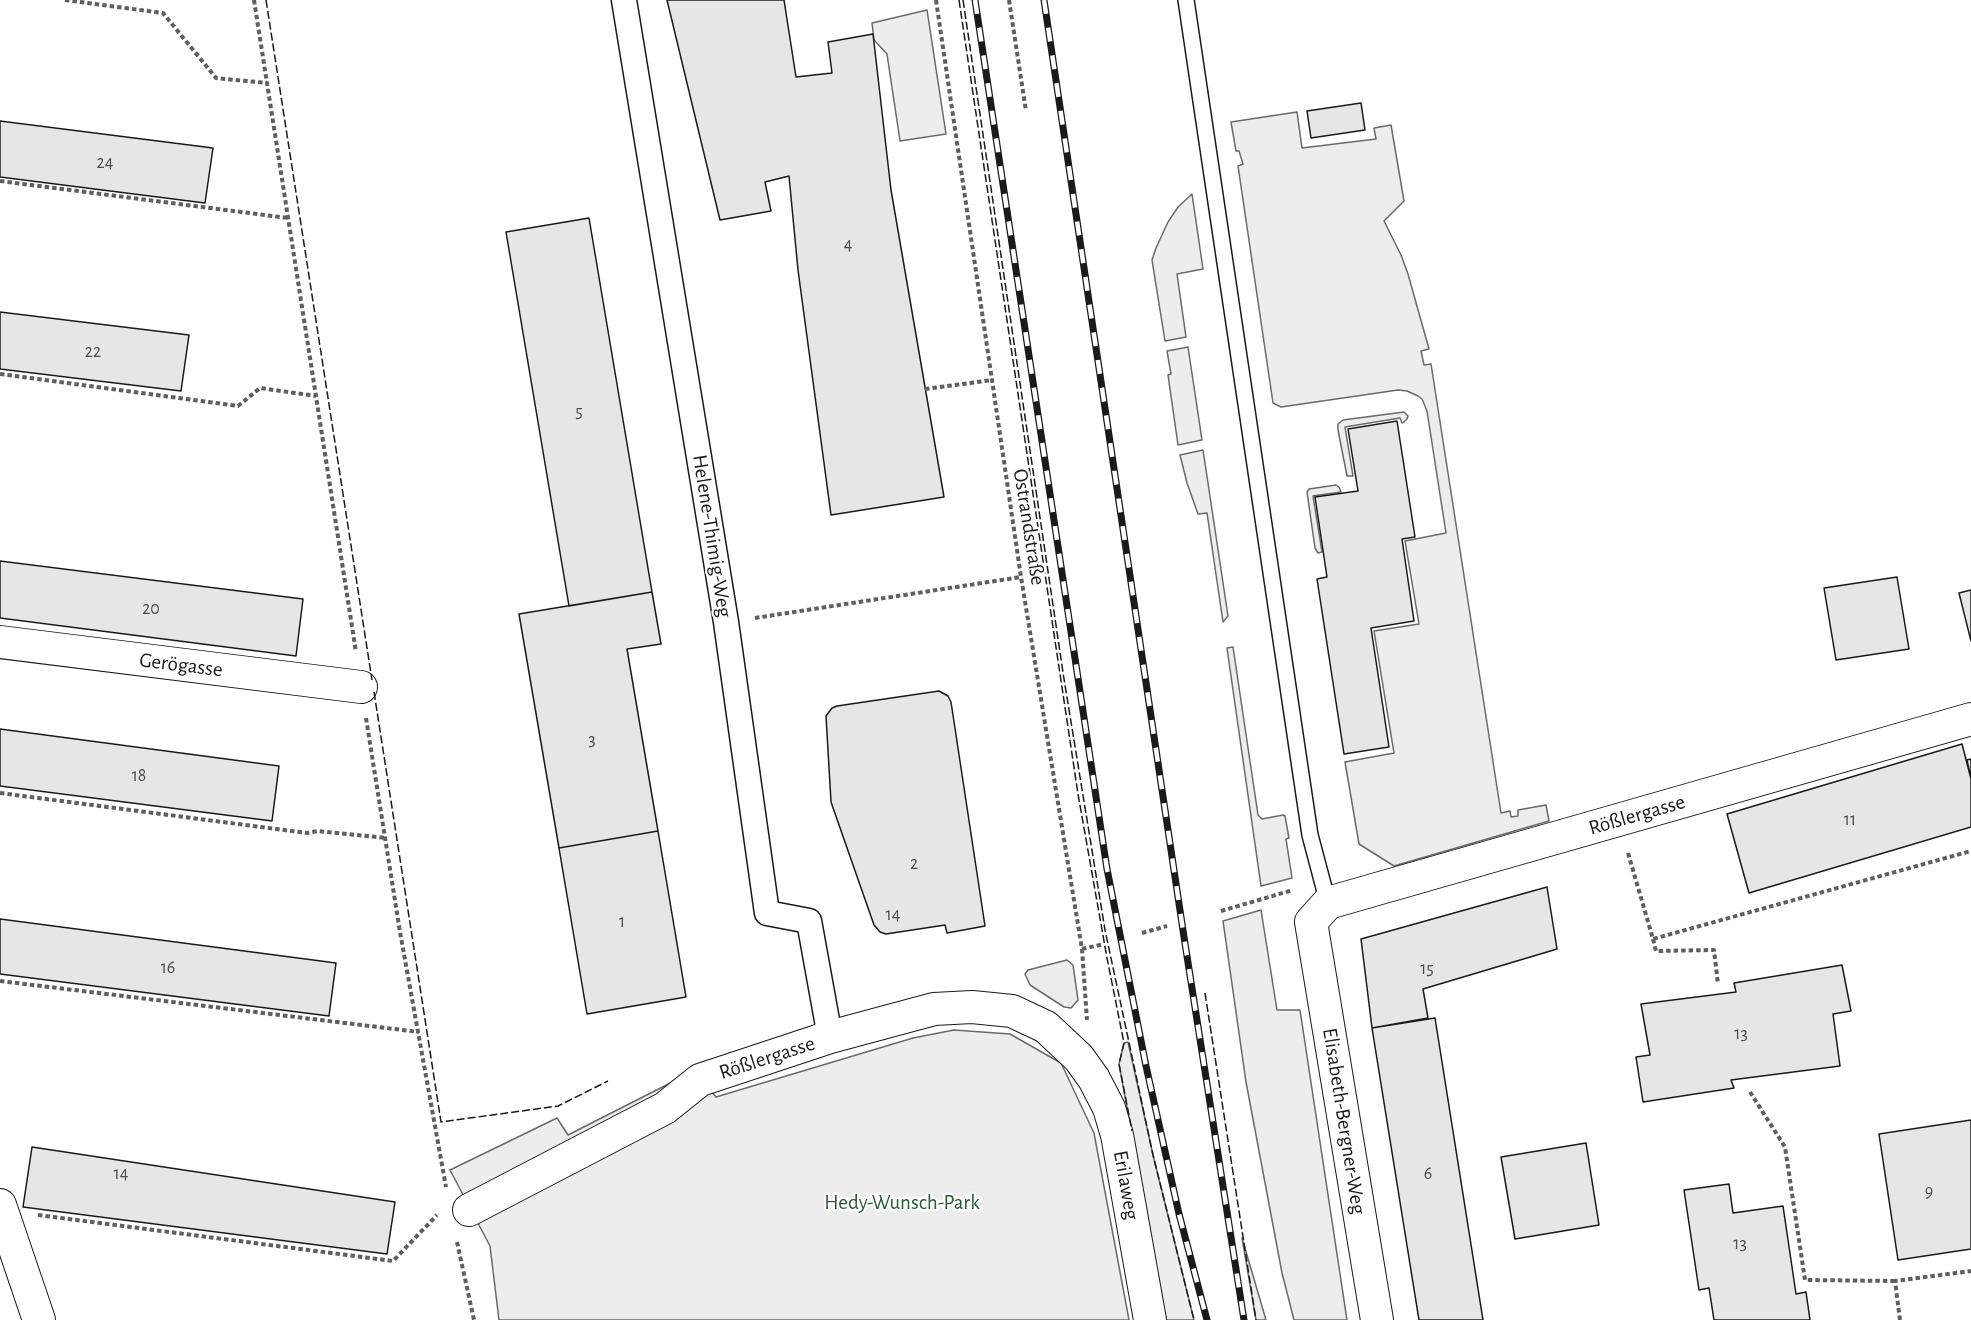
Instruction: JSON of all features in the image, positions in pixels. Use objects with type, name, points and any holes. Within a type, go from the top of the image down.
[{"type":"street","name":"Helene-Thimig-Weg","points":[[624,0],[726,622],[766,913],[809,921],[830,1037]]},
{"type":"street","name":"Gerögasse","points":[[0,642],[361,687]]},
{"type":"street","name":"Rößlergasse","points":[[1319,913],[1618,820],[1971,719]]},
{"type":"street","name":"Elisabeth-Bergner-Weg","points":[[1319,913],[1377,1320]]},
{"type":"street","name":"Rößlergasse","points":[[455,1210],[665,1108],[700,1080],[830,1037],[934,1009],[972,1007],[1012,1011],[1046,1027],[1079,1058]]},
{"type":"street","name":"Erilaweg","points":[[1079,1058],[1109,1108],[1114,1126],[1150,1320]]},
{"type":"street","points":[[1,1208],[39,1320]]},
{"type":"lane","points":[[1186,0],[1310,835],[1319,913]]},
{"type":"path","points":[[65,0],[163,13],[216,78],[267,83]]},
{"type":"path","name":"Ostrandstraße","points":[[936,0],[1021,578],[1082,949],[1087,1022],[1079,1058]]},
{"type":"path","points":[[1010,0],[1026,111]]},
{"type":"path","points":[[0,181],[288,218]]},
{"type":"path","points":[[0,374],[238,406],[260,388],[316,396]]},
{"type":"path","points":[[925,389],[992,380]]},
{"type":"path","points":[[726,622],[1021,578]]},
{"type":"path","points":[[0,794],[307,833],[318,831],[386,838]]},
{"type":"path","points":[[1618,820],[1656,951],[1714,950],[1718,984]]},
{"type":"path","points":[[1653,939],[1971,852]]},
{"type":"path","points":[[1221,911],[1303,887],[1319,913]]},
{"type":"path","points":[[1142,933],[1167,926]]},
{"type":"path","points":[[1082,949],[1104,944]]},
{"type":"path","points":[[0,981],[419,1032]]},
{"type":"path","points":[[1750,1092],[1785,1147],[1805,1280],[1895,1281],[1971,1271]]},
{"type":"path","points":[[1,1208],[393,1261],[455,1210]]},
{"type":"path","points":[[1895,1281],[1900,1320]]},
{"type":"shaded area","points":[[927,10],[946,134],[900,141],[887,54],[874,40],[872,23]]},
{"type":"shaded area","points":[[1297,112],[1302,148],[1376,139],[1374,128],[1391,125],[1404,201],[1384,221],[1408,274],[1429,349],[1421,351],[1424,365],[1431,364],[1501,813],[1510,811],[1511,817],[1518,816],[1518,810],[1546,805],[1549,821],[1394,866],[1359,844],[1345,762],[1394,753],[1374,631],[1419,624],[1405,541],[1446,533],[1427,411],[1422,399],[1407,391],[1398,390],[1281,407],[1273,403],[1238,166],[1243,164],[1239,151],[1236,151],[1231,122]]},
{"type":"shaded area","points":[[1192,194],[1203,269],[1177,274],[1186,337],[1165,341],[1152,260],[1168,222],[1178,207]]},
{"type":"shaded area","points":[[1188,347],[1202,440],[1178,445],[1167,351]]},
{"type":"shaded area","points":[[1404,412],[1408,416],[1402,423],[1400,418],[1345,427],[1353,476],[1347,476],[1338,424],[1343,420]]},
{"type":"shaded area","points":[[1203,450],[1228,616],[1223,622],[1207,513],[1198,514],[1180,455]]},
{"type":"shaded area","points":[[1336,485],[1341,492],[1313,496],[1322,552],[1318,553],[1315,548],[1307,492],[1309,489]]},
{"type":"shaded area","points":[[1233,647],[1258,815],[1262,819],[1285,816],[1289,838],[1286,839],[1292,878],[1261,886],[1227,648]]},
{"type":"shaded area","points":[[1261,910],[1277,1010],[1300,1010],[1347,1320],[1294,1320],[1282,1273],[1246,1082],[1223,921]]},
{"type":"shaded area","points":[[1067,960],[1073,965],[1078,1000],[1071,1008],[1064,1007],[1030,985],[1025,974],[1028,970]]},
{"type":"shaded area","points":[[954,1030],[1010,1034],[1061,1063],[1094,1133],[1129,1320],[499,1320],[490,1246],[450,1170],[557,1118],[568,1135],[694,1071],[716,1097],[913,1038]]},
{"type":"shaded area","points":[[1128,1042],[1194,1320],[1166,1320],[1119,1064],[1124,1043]]},
{"type":"shaded area","points":[[1242,1238],[1266,1320],[1256,1320]]},
{"type":"building","points":[[667,0],[784,0],[796,77],[832,73],[828,42],[873,34],[891,190],[944,497],[831,515],[798,270],[789,176],[765,182],[771,211],[720,220]]},
{"type":"building","points":[[1361,103],[1365,130],[1311,138],[1307,111]]},
{"type":"building","points":[[0,121],[213,148],[205,203],[0,177]]},
{"type":"building","points":[[589,218],[652,592],[569,606],[506,232]]},
{"type":"building","points":[[0,312],[189,335],[181,391],[0,369]]},
{"type":"building","points":[[1397,421],[1415,537],[1402,539],[1414,621],[1371,628],[1389,747],[1344,754],[1317,579],[1327,577],[1315,497],[1358,491],[1348,429]]},
{"type":"building","points":[[0,561],[303,599],[296,656],[0,618]]},
{"type":"building","points":[[1897,577],[1909,649],[1836,660],[1824,588]]},
{"type":"building","points":[[1971,590],[1971,641],[1959,593]]},
{"type":"building","points":[[652,592],[661,644],[627,649],[658,831],[559,848],[519,614]]},
{"type":"building","points":[[939,691],[948,696],[951,702],[985,926],[947,933],[945,925],[886,934],[880,932],[874,925],[831,802],[826,716],[832,708],[837,706]]},
{"type":"building","points":[[0,729],[279,766],[272,821],[0,786]]},
{"type":"building","points":[[1962,744],[1971,779],[1971,827],[1749,893],[1727,814]]},
{"type":"building","points":[[1971,759],[1971,779],[1967,760]]},
{"type":"building","points":[[658,831],[686,997],[587,1014],[559,848]]},
{"type":"building","points":[[1547,887],[1557,949],[1423,989],[1428,1018],[1372,1028],[1361,939]]},
{"type":"building","points":[[0,919],[336,963],[329,1016],[0,974]]},
{"type":"building","points":[[1842,965],[1851,1011],[1833,1014],[1840,1066],[1731,1080],[1734,1088],[1643,1102],[1636,1057],[1650,1055],[1641,1004],[1736,992],[1734,983]]},
{"type":"building","points":[[1435,1018],[1483,1320],[1419,1320],[1372,1028]]},
{"type":"building","points":[[1971,1120],[1971,1249],[1898,1260],[1879,1134]]},
{"type":"building","points":[[1586,1143],[1599,1225],[1515,1239],[1501,1157]]},
{"type":"building","points":[[32,1147],[395,1202],[387,1254],[23,1207]]},
{"type":"building","points":[[1729,1184],[1733,1213],[1783,1206],[1796,1294],[1806,1292],[1810,1320],[1714,1320],[1709,1288],[1699,1290],[1684,1190]]},
{"type":"railway","points":[[975,0],[1107,869],[1146,1066],[1179,1214],[1207,1320]]},
{"type":"railway","points":[[1044,0],[1184,937],[1244,1320]]},
{"type":"fence","points":[[266,0],[372,680]]},
{"type":"fence","points":[[959,0],[1078,794],[1124,1043],[1119,1064],[1132,1131]]},
{"type":"fence","points":[[963,0],[1064,679],[1105,930],[1153,1155],[1194,1320]]},
{"type":"fence","points":[[374,692],[441,1122],[558,1106],[608,1081]]},
{"type":"fence","points":[[1205,993],[1256,1320]]},
{"type":"park label","name":"Hedy-Wunsch-Park","points":[[902,1203]]}]
